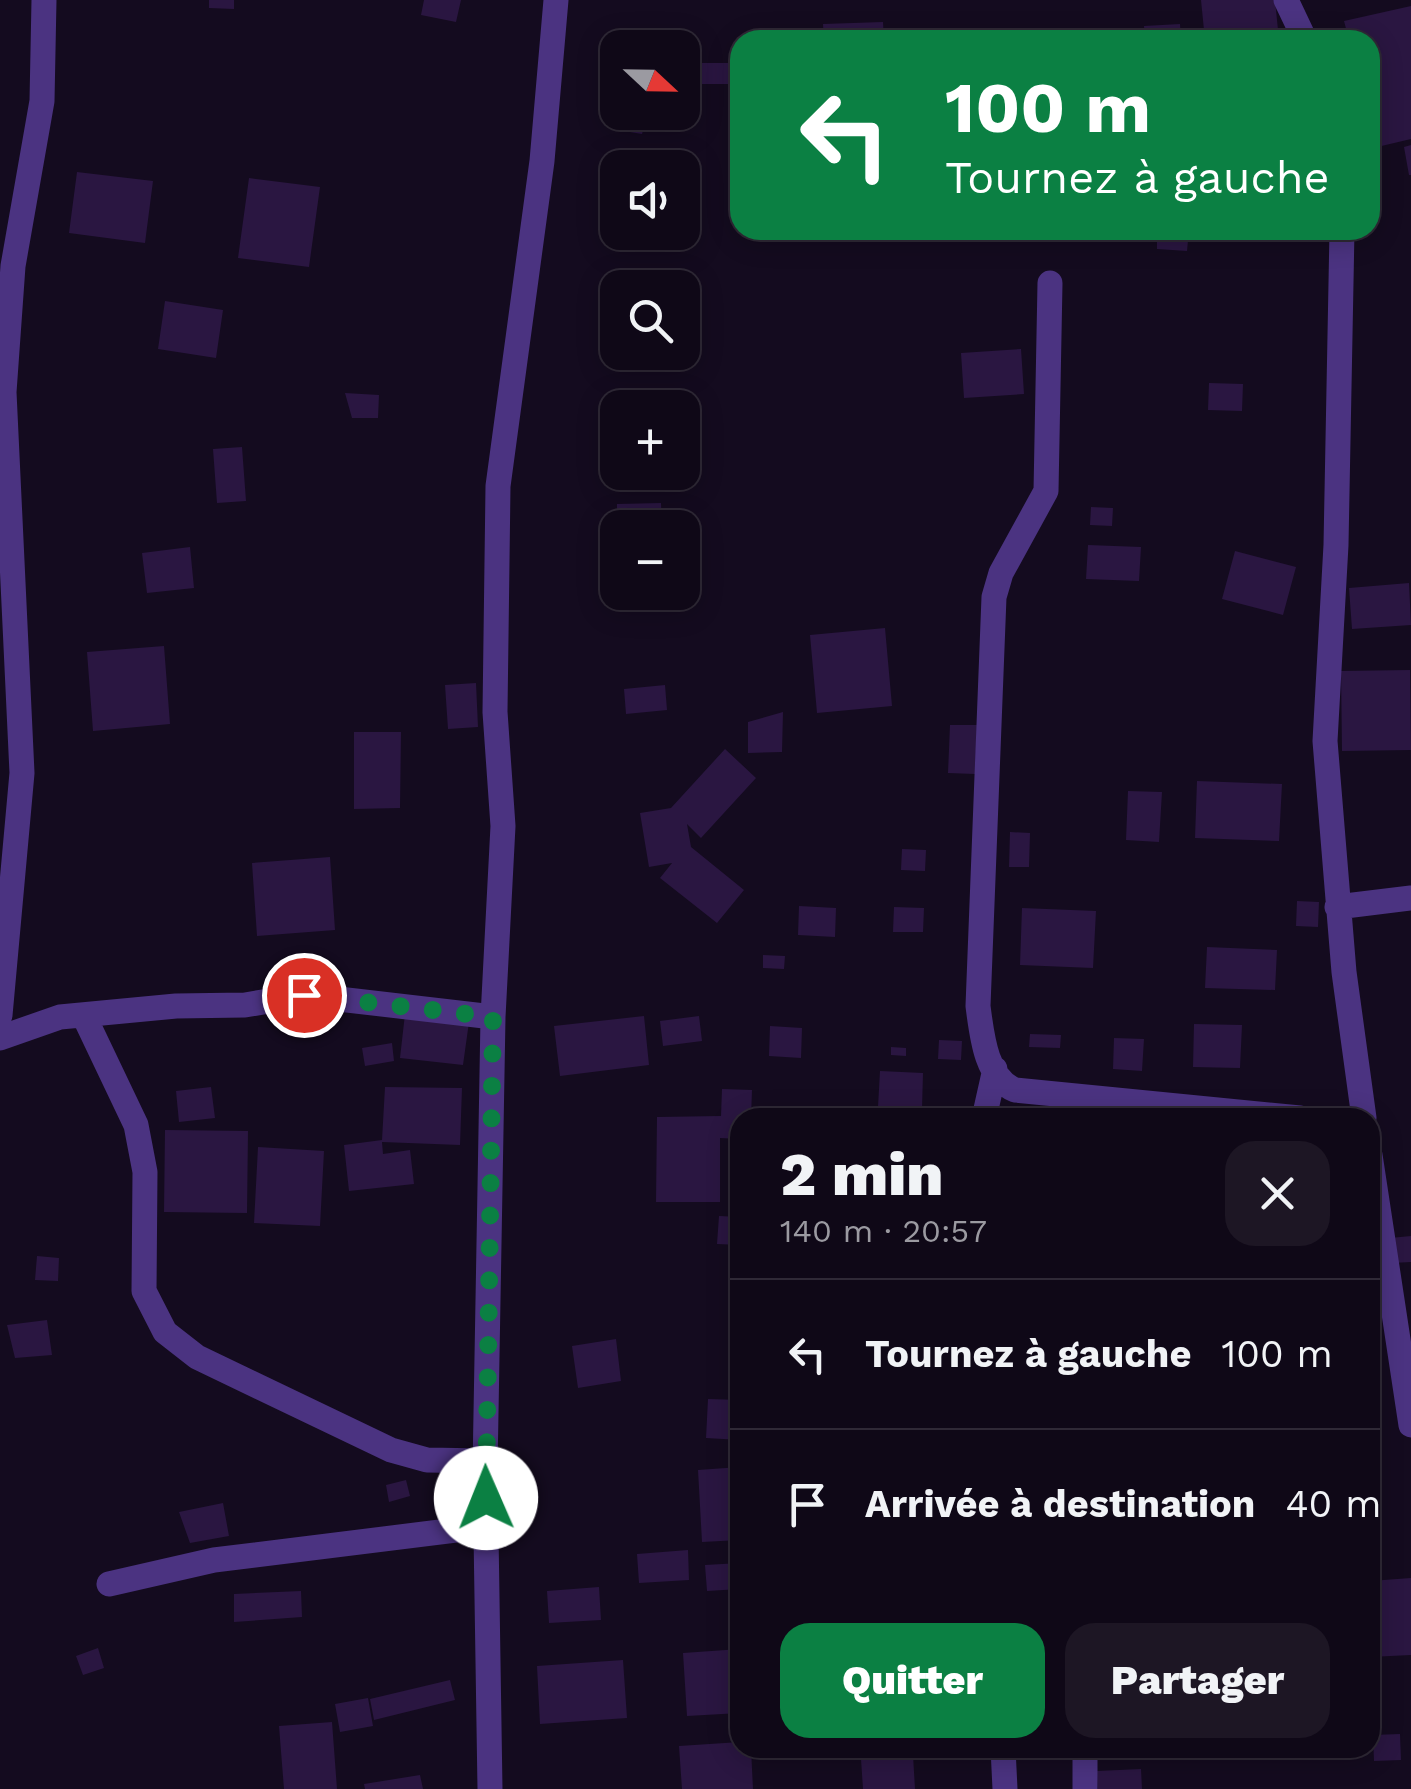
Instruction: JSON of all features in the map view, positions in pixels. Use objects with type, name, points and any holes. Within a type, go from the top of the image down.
[{"type":"street","points":[[0,1015],[21,716],[4,392],[14,266],[42,102],[44,0]]},
{"type":"street","points":[[490,1789],[485,1668],[485,1461],[493,1017],[503,826],[495,712],[498,486],[542,161],[556,0]]},
{"type":"street","points":[[1286,0],[1301,30]]},
{"type":"street","points":[[1342,240],[1336,545],[1326,741],[1338,907],[1363,1108]]},
{"type":"street","points":[[1050,283],[1046,491],[1001,573],[994,597],[978,1006],[988,1064],[995,1069],[1000,1084],[1032,1093],[1193,1108]]},
{"type":"street","points":[[1338,907],[1411,898]]},
{"type":"street","points":[[0,1038],[43,1020],[176,1006],[278,1002],[304,995],[493,1017]]},
{"type":"street","points":[[85,1018],[136,1125],[144,1172],[144,1291],[165,1332],[197,1357],[392,1450],[427,1460],[485,1461]]},
{"type":"street","points":[[986,1108],[995,1069]]},
{"type":"street","points":[[1380,1221],[1411,1425]]},
{"type":"street","points":[[109,1584],[214,1560],[488,1526]]},
{"type":"street","points":[[1003,1758],[1005,1789]]},
{"type":"street","points":[[1085,1758],[1085,1789]]},
{"type":"building","points":[[209,0],[234,0],[234,9],[209,8]]},
{"type":"building","points":[[424,0],[461,0],[456,22],[421,15]]},
{"type":"building","points":[[1201,0],[1275,0],[1278,30],[1204,30]]},
{"type":"building","points":[[1411,6],[1411,139],[1380,146],[1380,30],[1346,30],[1344,21]]},
{"type":"building","points":[[883,22],[883,30],[823,30],[823,24]]},
{"type":"building","points":[[1180,24],[1180,30],[1144,30],[1144,26]]},
{"type":"building","points":[[700,63],[730,63],[730,84],[700,84]]},
{"type":"building","points":[[1411,145],[1411,175],[1409,175],[1404,147]]},
{"type":"building","points":[[77,172],[153,181],[145,243],[69,233]]},
{"type":"building","points":[[249,178],[320,187],[309,267],[238,258]]},
{"type":"building","points":[[1138,240],[1188,240],[1187,251],[1157,249],[1157,241]]},
{"type":"building","points":[[165,301],[223,310],[216,358],[158,349]]},
{"type":"building","points":[[1021,349],[1024,394],[964,398],[961,353]]},
{"type":"building","points":[[1209,383],[1243,384],[1242,411],[1208,410]]},
{"type":"building","points":[[345,393],[379,395],[378,418],[352,418]]},
{"type":"building","points":[[242,447],[246,501],[217,503],[213,449]]},
{"type":"building","points":[[661,503],[661,510],[617,510],[617,504]]},
{"type":"building","points":[[1091,507],[1113,508],[1112,526],[1090,525]]},
{"type":"building","points":[[1088,545],[1141,547],[1139,581],[1086,579]]},
{"type":"building","points":[[190,547],[194,588],[147,593],[142,553]]},
{"type":"building","points":[[1235,551],[1296,567],[1283,615],[1222,599]]},
{"type":"building","points":[[1409,583],[1411,625],[1352,629],[1349,588]]},
{"type":"building","points":[[885,628],[892,706],[817,713],[810,635]]},
{"type":"building","points":[[164,646],[170,724],[93,731],[87,652]]},
{"type":"building","points":[[1410,670],[1411,750],[1342,751],[1341,671]]},
{"type":"building","points":[[476,683],[478,727],[448,729],[445,685]]},
{"type":"building","points":[[665,685],[667,710],[626,714],[624,689]]},
{"type":"building","points":[[783,712],[782,752],[748,753],[748,722]]},
{"type":"building","points":[[950,725],[977,725],[975,774],[948,773]]},
{"type":"building","points":[[354,732],[401,732],[400,808],[354,809]]},
{"type":"building","points":[[725,749],[756,778],[701,838],[687,824],[691,847],[744,890],[717,923],[660,878],[672,863],[649,867],[640,813],[671,808]]},
{"type":"building","points":[[1197,781],[1282,784],[1279,841],[1195,838]]},
{"type":"building","points":[[1128,791],[1162,792],[1159,842],[1126,840]]},
{"type":"building","points":[[1010,832],[1030,833],[1029,867],[1009,867]]},
{"type":"building","points":[[902,849],[926,850],[925,871],[901,870]]},
{"type":"building","points":[[330,857],[335,930],[257,936],[252,863]]},
{"type":"building","points":[[1297,901],[1319,902],[1318,927],[1296,926]]},
{"type":"building","points":[[799,906],[836,908],[835,937],[798,935]]},
{"type":"building","points":[[894,907],[924,908],[923,932],[893,932]]},
{"type":"building","points":[[1022,908],[1096,911],[1093,968],[1020,965]]},
{"type":"building","points":[[1207,947],[1277,950],[1275,990],[1205,988]]},
{"type":"building","points":[[763,955],[785,956],[784,969],[763,968]]},
{"type":"building","points":[[405,1014],[469,1022],[463,1065],[400,1058]]},
{"type":"building","points":[[644,1016],[649,1065],[560,1076],[554,1026]]},
{"type":"building","points":[[699,1016],[702,1041],[663,1046],[660,1021]]},
{"type":"building","points":[[1194,1024],[1242,1025],[1240,1068],[1193,1067]]},
{"type":"building","points":[[770,1026],[802,1028],[801,1058],[769,1056]]},
{"type":"building","points":[[1030,1034],[1061,1035],[1060,1048],[1029,1047]]},
{"type":"building","points":[[1114,1038],[1144,1039],[1142,1071],[1113,1069]]},
{"type":"building","points":[[939,1040],[962,1041],[961,1060],[938,1059]]},
{"type":"building","points":[[392,1043],[394,1061],[365,1066],[362,1048]]},
{"type":"building","points":[[891,1047],[906,1048],[906,1056],[891,1055]]},
{"type":"building","points":[[880,1071],[923,1073],[922,1108],[878,1107]]},
{"type":"building","points":[[211,1087],[215,1118],[179,1122],[176,1091]]},
{"type":"building","points":[[385,1087],[462,1088],[460,1145],[382,1142],[383,1154],[410,1150],[414,1184],[349,1191],[344,1145],[382,1140]]},
{"type":"building","points":[[722,1089],[752,1090],[751,1108],[730,1108],[730,1138],[720,1138],[720,1202],[656,1202],[657,1117],[721,1116]]},
{"type":"building","points":[[165,1130],[248,1131],[247,1213],[164,1212]]},
{"type":"building","points":[[258,1147],[324,1151],[320,1226],[254,1223]]},
{"type":"building","points":[[719,1216],[730,1217],[730,1245],[717,1244]]},
{"type":"building","points":[[1411,1236],[1411,1262],[1392,1263],[1390,1238]]},
{"type":"building","points":[[37,1256],[59,1258],[58,1281],[35,1280]]},
{"type":"building","points":[[47,1320],[52,1355],[15,1358],[7,1325]]},
{"type":"building","points":[[616,1339],[621,1381],[578,1388],[572,1346]]},
{"type":"building","points":[[708,1399],[730,1400],[730,1439],[706,1438]]},
{"type":"building","points":[[730,1468],[730,1541],[702,1542],[698,1470]]},
{"type":"building","points":[[406,1480],[410,1496],[389,1502],[386,1485]]},
{"type":"building","points":[[223,1503],[229,1536],[190,1543],[179,1512]]},
{"type":"building","points":[[688,1550],[689,1580],[639,1583],[637,1554]]},
{"type":"building","points":[[730,1564],[730,1590],[707,1591],[705,1565]]},
{"type":"building","points":[[1411,1578],[1411,1655],[1380,1657],[1380,1580]]},
{"type":"building","points":[[599,1587],[601,1620],[549,1623],[547,1591]]},
{"type":"building","points":[[301,1591],[302,1617],[234,1622],[234,1594]]},
{"type":"building","points":[[98,1648],[104,1668],[83,1675],[76,1656]]},
{"type":"building","points":[[730,1650],[730,1714],[687,1716],[683,1653]]},
{"type":"building","points":[[623,1660],[627,1718],[540,1724],[537,1666]]},
{"type":"building","points":[[450,1680],[455,1700],[374,1720],[370,1699]]},
{"type":"building","points":[[368,1698],[373,1726],[340,1732],[335,1704]]},
{"type":"building","points":[[332,1722],[337,1789],[284,1789],[279,1726]]},
{"type":"building","points":[[1400,1734],[1401,1760],[1374,1761],[1380,1758],[1380,1735]]},
{"type":"building","points":[[730,1743],[730,1758],[751,1758],[753,1789],[682,1789],[679,1746]]},
{"type":"building","points":[[913,1758],[915,1789],[863,1789],[861,1759]]},
{"type":"building","points":[[1141,1769],[1142,1789],[1098,1789],[1097,1771]]},
{"type":"building","points":[[420,1775],[423,1789],[365,1789],[364,1784]]},
{"type":"route","points":[[304,995],[493,1017],[486,1498]]}]
